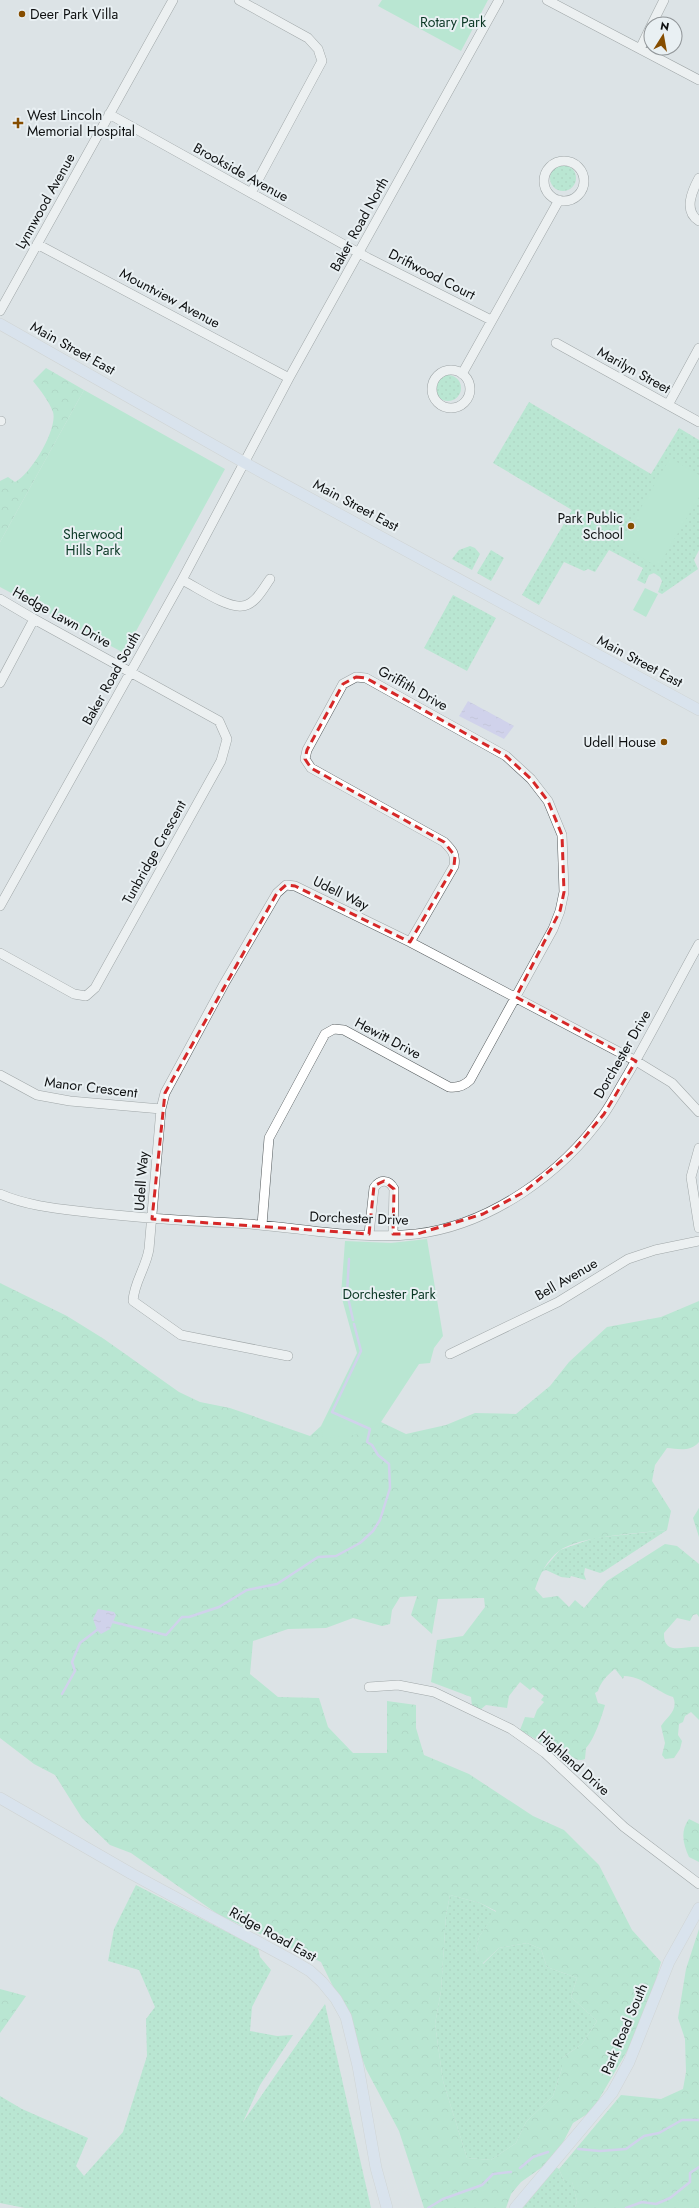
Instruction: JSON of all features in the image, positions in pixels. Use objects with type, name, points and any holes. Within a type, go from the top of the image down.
[{"type":"main road","name":"Main Street East","points":[[0,324],[245,463],[699,710]]},
{"type":"main road","name":"Ridge Road East","points":[[0,1798],[132,1874],[295,1962],[310,1971],[322,1982],[336,1999],[346,2017],[352,2039],[376,2168],[387,2208]]},
{"type":"main road","name":"Park Road South","points":[[515,2208],[612,2093],[629,2062],[669,1962],[699,1908]]},
{"type":"street","name":"Lynnwood Avenue","points":[[0,311],[173,0]]},
{"type":"street","points":[[239,0],[308,38],[318,49],[322,61],[251,193]]},
{"type":"street","name":"Baker Road North","points":[[245,463],[289,378],[499,0]]},
{"type":"street","points":[[547,0],[699,80]]},
{"type":"street","points":[[656,16],[664,0]]},
{"type":"street","points":[[640,49],[643,43]]},
{"type":"street","name":"Brookside Avenue","points":[[109,114],[360,252]]},
{"type":"street","points":[[568,161],[579,167],[582,173],[584,185],[577,196],[565,201],[559,200],[547,192],[544,179],[545,173],[554,163],[568,161]]},
{"type":"street","points":[[699,178],[690,201],[690,208],[699,221]]},
{"type":"street","points":[[462,374],[559,200]]},
{"type":"street","name":"Mountview Avenue","points":[[37,244],[289,378]]},
{"type":"street","name":"Driftwood Court","points":[[360,252],[492,320]]},
{"type":"street","name":"Marilyn Street","points":[[556,343],[699,422]]},
{"type":"street","points":[[668,405],[699,348]]},
{"type":"street","points":[[446,370],[452,370],[462,374],[470,387],[469,393],[464,402],[450,408],[440,404],[433,396],[434,380],[446,370]]},
{"type":"street","name":"Baker Road South","points":[[0,906],[182,580],[245,463]]},
{"type":"street","points":[[182,580],[227,604],[242,606],[251,602],[260,595],[270,579]]},
{"type":"street","name":"Hedge Lawn Drive","points":[[0,599],[131,672]]},
{"type":"street","points":[[0,683],[34,619]]},
{"type":"street","name":"Tunbridge Crescent","points":[[0,953],[74,994],[86,996],[95,988],[221,761],[227,739],[219,721],[131,672]]},
{"type":"street","name":"Griffith Drive","points":[[410,942],[454,866],[455,856],[452,849],[444,842],[311,768],[305,759],[307,750],[343,684],[356,677],[366,678],[506,756],[531,779],[548,801],[562,835],[564,892],[560,911],[553,929],[516,997]]},
{"type":"street","name":"Udell Way","points":[[288,1356],[181,1335],[133,1301],[134,1288],[148,1257],[161,1109],[164,1093],[224,984],[277,893],[286,886],[295,886],[410,942],[636,1061],[672,1083],[699,1112]]},
{"type":"street","name":"Dorchester Drive","points":[[0,1194],[12,1199],[48,1208],[152,1219],[262,1225],[369,1234],[416,1234],[458,1224],[483,1214],[524,1192],[572,1152],[599,1120],[636,1061],[699,944]]},
{"type":"street","name":"Hewitt Drive","points":[[262,1225],[270,1138],[325,1034],[334,1029],[344,1030],[449,1086],[461,1087],[470,1080],[516,997]]},
{"type":"street","name":"Manor Crescent","points":[[0,1074],[37,1095],[70,1101],[161,1109]]},
{"type":"street","points":[[699,1148],[692,1168],[692,1181],[699,1228]]},
{"type":"street","points":[[369,1234],[374,1188],[379,1182],[384,1181],[392,1184],[394,1189],[393,1234]]},
{"type":"street","name":"Bell Avenue","points":[[450,1354],[558,1302],[628,1259],[655,1250],[699,1241]]},
{"type":"street","name":"Highland Drive","points":[[369,1687],[398,1685],[434,1692],[511,1729],[545,1753],[624,1827],[699,1884]]},
{"type":"highlighted area","points":[[356,677],[366,678],[506,756],[531,779],[548,801],[562,835],[564,892],[560,911],[516,997],[636,1061],[604,1114],[572,1152],[524,1192],[483,1214],[417,1234],[393,1234],[394,1189],[384,1181],[374,1186],[369,1234],[152,1219],[165,1093],[277,893],[286,885],[295,886],[410,942],[454,866],[455,856],[444,842],[311,768],[305,759],[307,750],[343,684]]},
{"type":"green space","name":"Rotary Park","points":[[382,0],[488,0],[461,51],[378,6]]},
{"type":"green space","points":[[563,165],[572,169],[576,178],[572,187],[563,191],[554,187],[550,178],[554,169]]},
{"type":"green space","points":[[46,368],[84,390],[0,542],[0,481],[8,477],[15,482],[28,470],[42,450],[51,429],[53,412],[47,400],[33,381]]},
{"type":"green space","points":[[448,375],[457,379],[461,388],[457,397],[448,401],[439,397],[435,388],[439,379]]},
{"type":"green space","name":"Sherwood Hills Park","points":[[84,390],[225,469],[124,653],[0,587],[0,542]]},
{"type":"green space","name":"Park Public School","points":[[529,402],[651,474],[679,428],[699,440],[699,550],[694,560],[698,569],[662,594],[658,592],[662,581],[660,577],[654,573],[649,575],[645,584],[637,580],[643,568],[609,550],[595,572],[588,569],[584,571],[564,562],[539,605],[522,595],[572,510],[493,463]]},
{"type":"green space","points":[[670,458],[699,475],[699,497],[658,567],[619,545]]},
{"type":"green space","points":[[470,546],[475,548],[480,554],[472,570],[452,559],[459,550]]},
{"type":"green space","points":[[491,550],[504,558],[491,581],[477,573]]},
{"type":"green space","points":[[645,588],[658,594],[646,617],[633,610]]},
{"type":"green space","points":[[453,595],[496,618],[467,671],[424,648]]},
{"type":"green space","name":"Dorchester Park","points":[[427,1239],[443,1336],[434,1348],[430,1363],[419,1364],[381,1422],[361,1434],[323,1439],[321,1426],[357,1353],[341,1295],[345,1241],[391,1243]]},
{"type":"green space","points":[[0,1283],[67,1316],[104,1339],[179,1392],[200,1402],[230,1408],[310,1436],[321,1426],[374,1421],[381,1422],[406,1434],[446,1425],[475,1413],[516,1414],[550,1386],[569,1362],[607,1327],[661,1317],[699,1301],[699,1442],[688,1449],[667,1448],[655,1465],[652,1481],[671,1511],[667,1530],[611,1536],[568,1546],[559,1551],[547,1563],[535,1589],[543,1598],[558,1596],[569,1607],[575,1600],[584,1608],[607,1581],[665,1544],[677,1546],[699,1564],[699,1617],[697,1614],[693,1615],[690,1621],[677,1618],[664,1633],[667,1645],[671,1647],[699,1647],[699,1720],[691,1712],[685,1716],[683,1722],[679,1724],[678,1735],[682,1741],[680,1749],[674,1758],[665,1759],[662,1755],[665,1743],[661,1726],[672,1713],[674,1706],[673,1697],[643,1681],[624,1676],[623,1679],[615,1669],[605,1679],[598,1691],[595,1693],[598,1703],[605,1705],[595,1734],[586,1748],[585,1759],[582,1760],[572,1757],[563,1746],[559,1745],[552,1749],[520,1730],[525,1717],[534,1718],[537,1710],[544,1702],[541,1700],[544,1696],[533,1687],[530,1690],[520,1682],[509,1696],[507,1708],[486,1705],[480,1710],[472,1706],[471,1697],[431,1682],[437,1640],[463,1636],[485,1607],[484,1598],[438,1599],[432,1634],[411,1615],[417,1596],[400,1597],[392,1610],[390,1624],[382,1626],[353,1618],[326,1628],[288,1629],[253,1641],[250,1674],[278,1697],[319,1698],[328,1727],[353,1753],[387,1753],[387,1701],[416,1705],[416,1728],[424,1755],[469,1774],[533,1816],[564,1830],[599,1865],[632,1930],[661,1962],[650,2001],[633,2041],[592,2111],[573,2123],[555,2158],[521,2182],[511,2194],[506,2208],[424,2208],[399,2131],[366,2069],[344,2009],[321,1962],[219,1915],[131,1853],[110,1845],[82,1818],[55,1775],[34,1764],[0,1738]],"holes":[[[450,1895],[480,1903],[496,1911],[479,1937],[476,1950],[482,1964],[499,1948],[527,1943],[541,1949],[547,1967],[577,1978],[571,1997],[597,2021],[582,2044],[562,2058],[562,2068],[553,2096],[526,2122],[516,2143],[491,2160],[467,2158],[443,2081],[435,2024],[441,1991],[446,1915]]]},
{"type":"green space","points":[[699,1508],[699,1537],[693,1518]]},
{"type":"green space","points":[[667,1530],[603,1572],[600,1573],[585,1568],[584,1574],[586,1580],[571,1576],[570,1578],[561,1577],[546,1570],[541,1572],[560,1550],[594,1538]]},
{"type":"green space","points":[[689,1819],[699,1824],[699,1862],[689,1857],[685,1847],[683,1833]]},
{"type":"green space","points":[[136,1885],[258,1948],[260,1957],[271,1970],[252,2007],[250,2031],[277,2036],[293,2035],[260,2085],[243,2122],[325,2004],[371,2208],[25,2208],[0,2203],[0,2096],[22,2109],[88,2138],[76,2166],[84,2176],[123,2132],[147,2056],[146,2019],[155,2007],[139,1970],[108,1961],[114,1929]]},
{"type":"green space","points":[[450,1895],[480,1903],[496,1912],[479,1937],[476,1950],[483,1964],[499,1948],[527,1943],[541,1949],[547,1967],[577,1978],[571,1997],[597,2021],[582,2044],[562,2058],[562,2068],[553,2096],[526,2122],[516,2143],[491,2160],[467,2158],[443,2081],[435,2024],[441,1991],[446,1915]]},
{"type":"green space","points":[[699,1929],[699,2208],[575,2208],[577,2201],[572,2182],[564,2181],[559,2169],[621,2095],[661,2099],[683,2089],[686,2072],[685,2039],[678,2018],[686,1969]]},
{"type":"green space","points":[[0,1989],[26,1996],[0,2033]]},
{"type":"green space","points":[[554,2166],[559,2169],[564,2181],[572,2181],[577,2201],[575,2208],[522,2208]]},
{"type":"water","points":[[468,701],[514,726],[504,739],[459,716]]},
{"type":"water","points":[[98,1609],[114,1612],[116,1615],[110,1629],[101,1634],[97,1630],[93,1619]]},
{"type":"waterway","points":[[349,1259],[347,1293],[353,1320]]},
{"type":"waterway","points":[[113,1622],[166,1635],[182,1617],[189,1617],[219,1607],[247,1590],[277,1584],[318,1557],[336,1556],[360,1543],[373,1531],[380,1520],[390,1488],[389,1464],[378,1455],[372,1445],[367,1442],[370,1429],[332,1412],[361,1351],[354,1324]]},
{"type":"waterway","points":[[62,1694],[75,1671],[72,1662],[80,1643],[97,1630]]},
{"type":"waterway","points":[[578,2149],[600,2151],[626,2149],[644,2136],[659,2133],[682,2120],[699,2120]]},
{"type":"waterway","points":[[520,2168],[533,2157],[548,2152]]},
{"type":"waterway","points":[[626,2208],[642,2202],[656,2204],[670,2198],[690,2182],[690,2173],[699,2167]]},
{"type":"waterway","points":[[428,2208],[443,2199],[482,2185],[493,2174],[511,2172]]},
{"type":"place","name":"Deer Park Villa","points":[[22,14]]},
{"type":"place","name":"West Lincoln Memorial Hospital","points":[[18,123]]},
{"type":"place","name":"Park Public School","points":[[631,526]]},
{"type":"place","name":"Udell House","points":[[664,742]]}]
